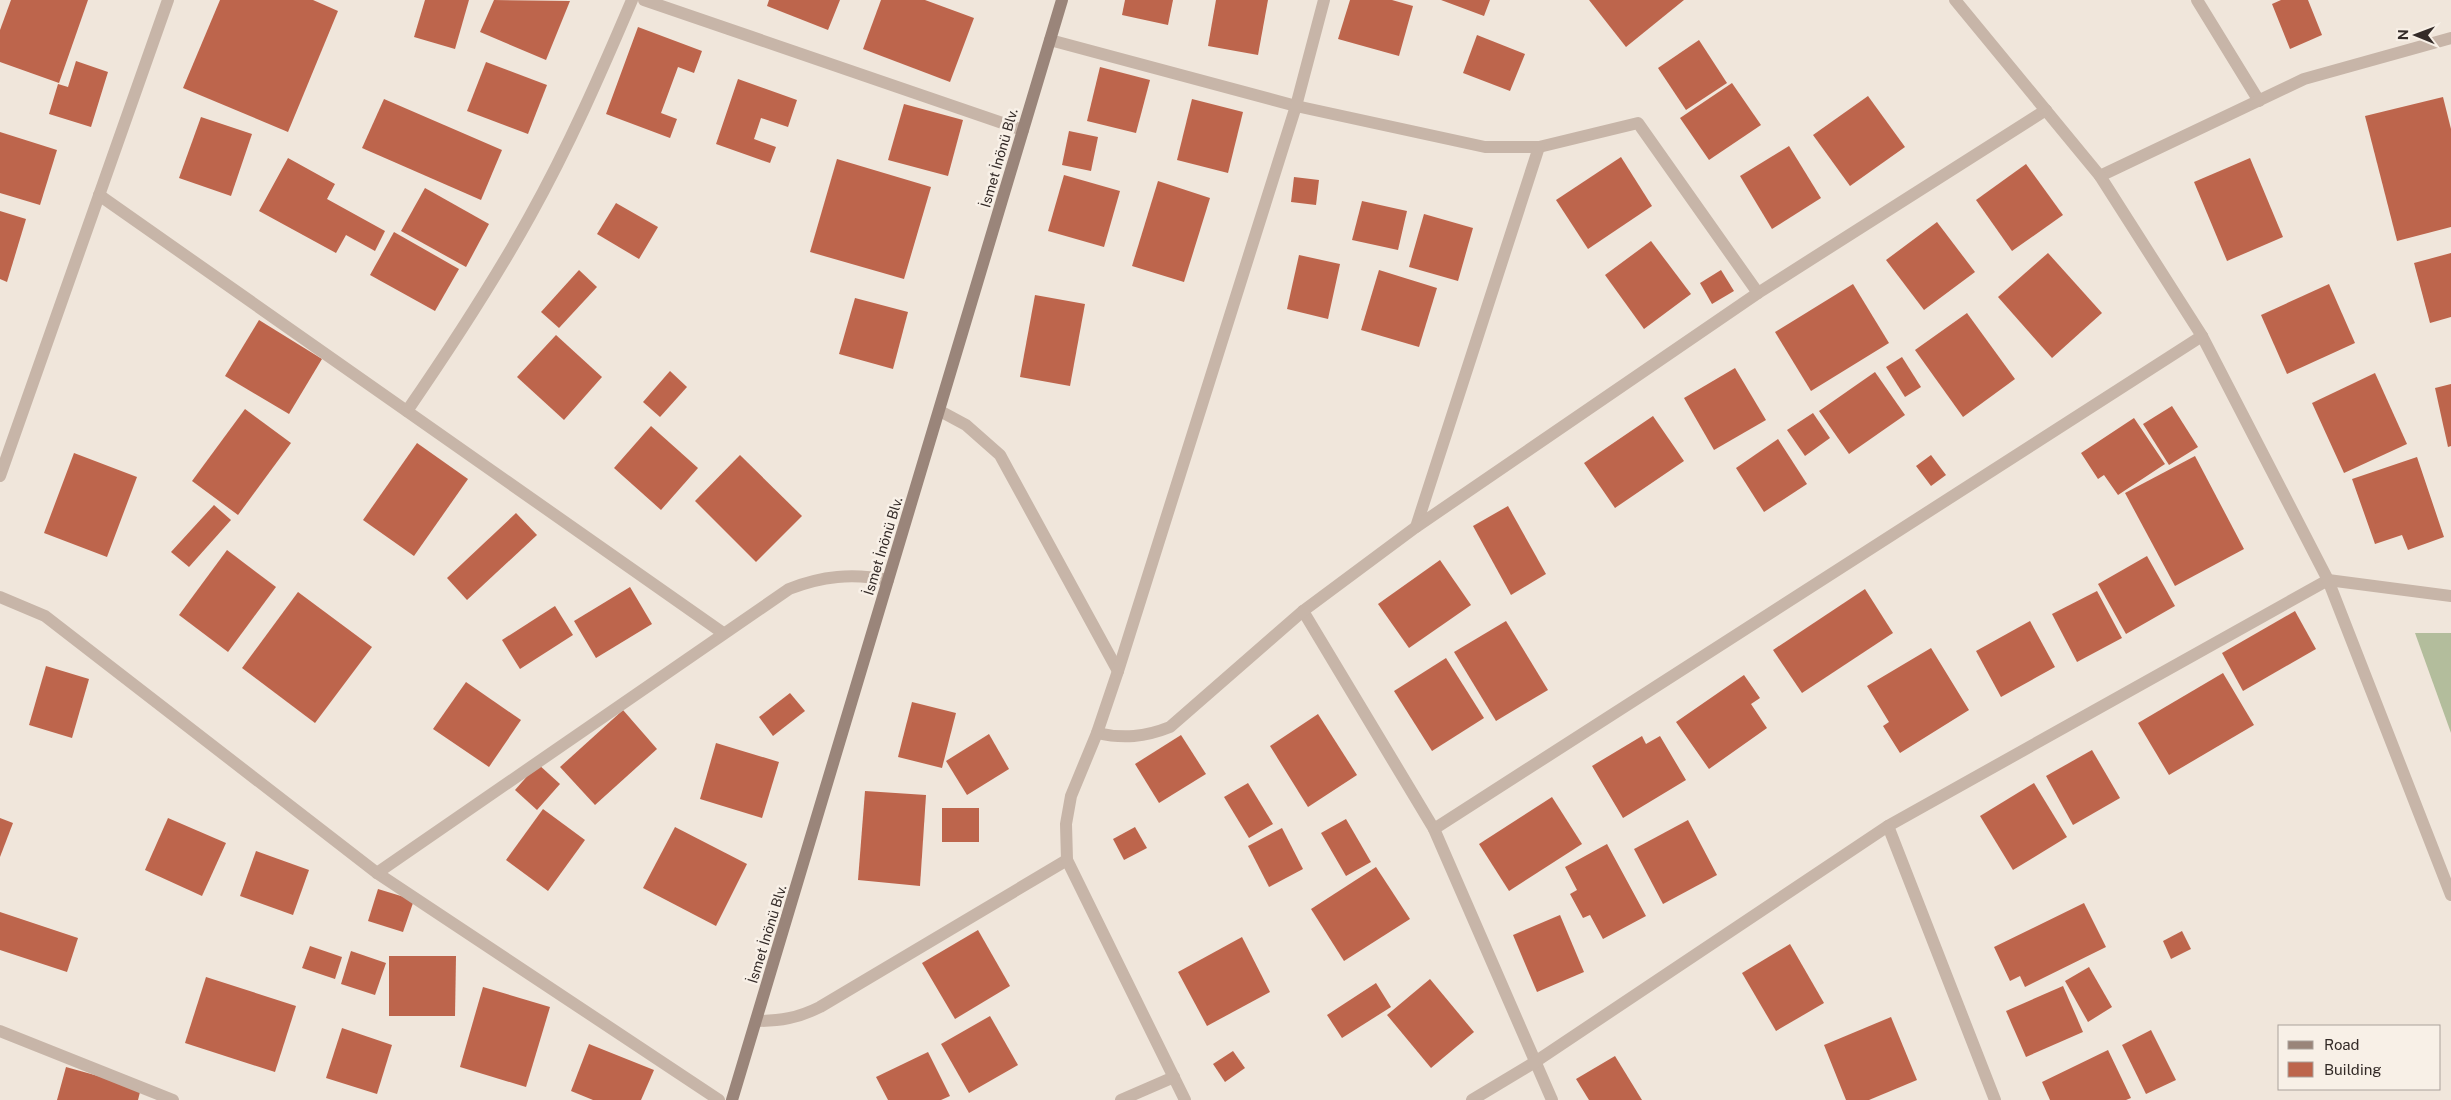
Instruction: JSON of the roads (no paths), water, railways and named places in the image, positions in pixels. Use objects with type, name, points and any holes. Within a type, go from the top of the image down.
[{"type":"main road","name":"İsmet İnönü Blv.","points":[[732,1100],[1062,0]]},
{"type":"street","points":[[0,476],[168,0]]},
{"type":"street","points":[[407,411],[492,282],[530,215],[568,144],[632,0]]},
{"type":"street","points":[[644,0],[1023,130]]},
{"type":"street","points":[[1185,1100],[1067,860],[1066,824],[1071,796],[1097,733],[1118,671],[1296,106],[1324,0]]},
{"type":"street","points":[[1955,0],[2100,176],[2202,336],[2328,580],[2451,895]]},
{"type":"street","points":[[2197,0],[2258,101]]},
{"type":"street","points":[[2100,176],[2304,79],[2451,38]]},
{"type":"street","points":[[1050,40],[1296,106],[1485,147],[1539,147],[1638,123],[1758,293]]},
{"type":"street","points":[[1097,733],[1132,737],[1154,734],[1170,727],[1304,611],[1416,527],[1758,293],[2046,110]]},
{"type":"street","points":[[1416,527],[1539,147]]},
{"type":"street","points":[[99,195],[723,633]]},
{"type":"street","points":[[1434,829],[2202,336]]},
{"type":"street","points":[[940,411],[966,425],[1000,455],[1118,671]]},
{"type":"street","points":[[377,872],[789,589],[808,581],[848,575],[888,580]]},
{"type":"street","points":[[1472,1100],[1535,1062],[1888,826],[2328,580],[2451,596]]},
{"type":"street","points":[[0,597],[45,616],[377,872],[719,1100]]},
{"type":"street","points":[[1304,611],[1434,829],[1552,1100]]},
{"type":"street","points":[[1888,826],[1995,1100]]},
{"type":"street","points":[[756,1021],[781,1021],[801,1016],[820,1007],[1067,860]]},
{"type":"street","points":[[0,1031],[173,1100]]},
{"type":"street","points":[[1121,1100],[1174,1077]]}]
